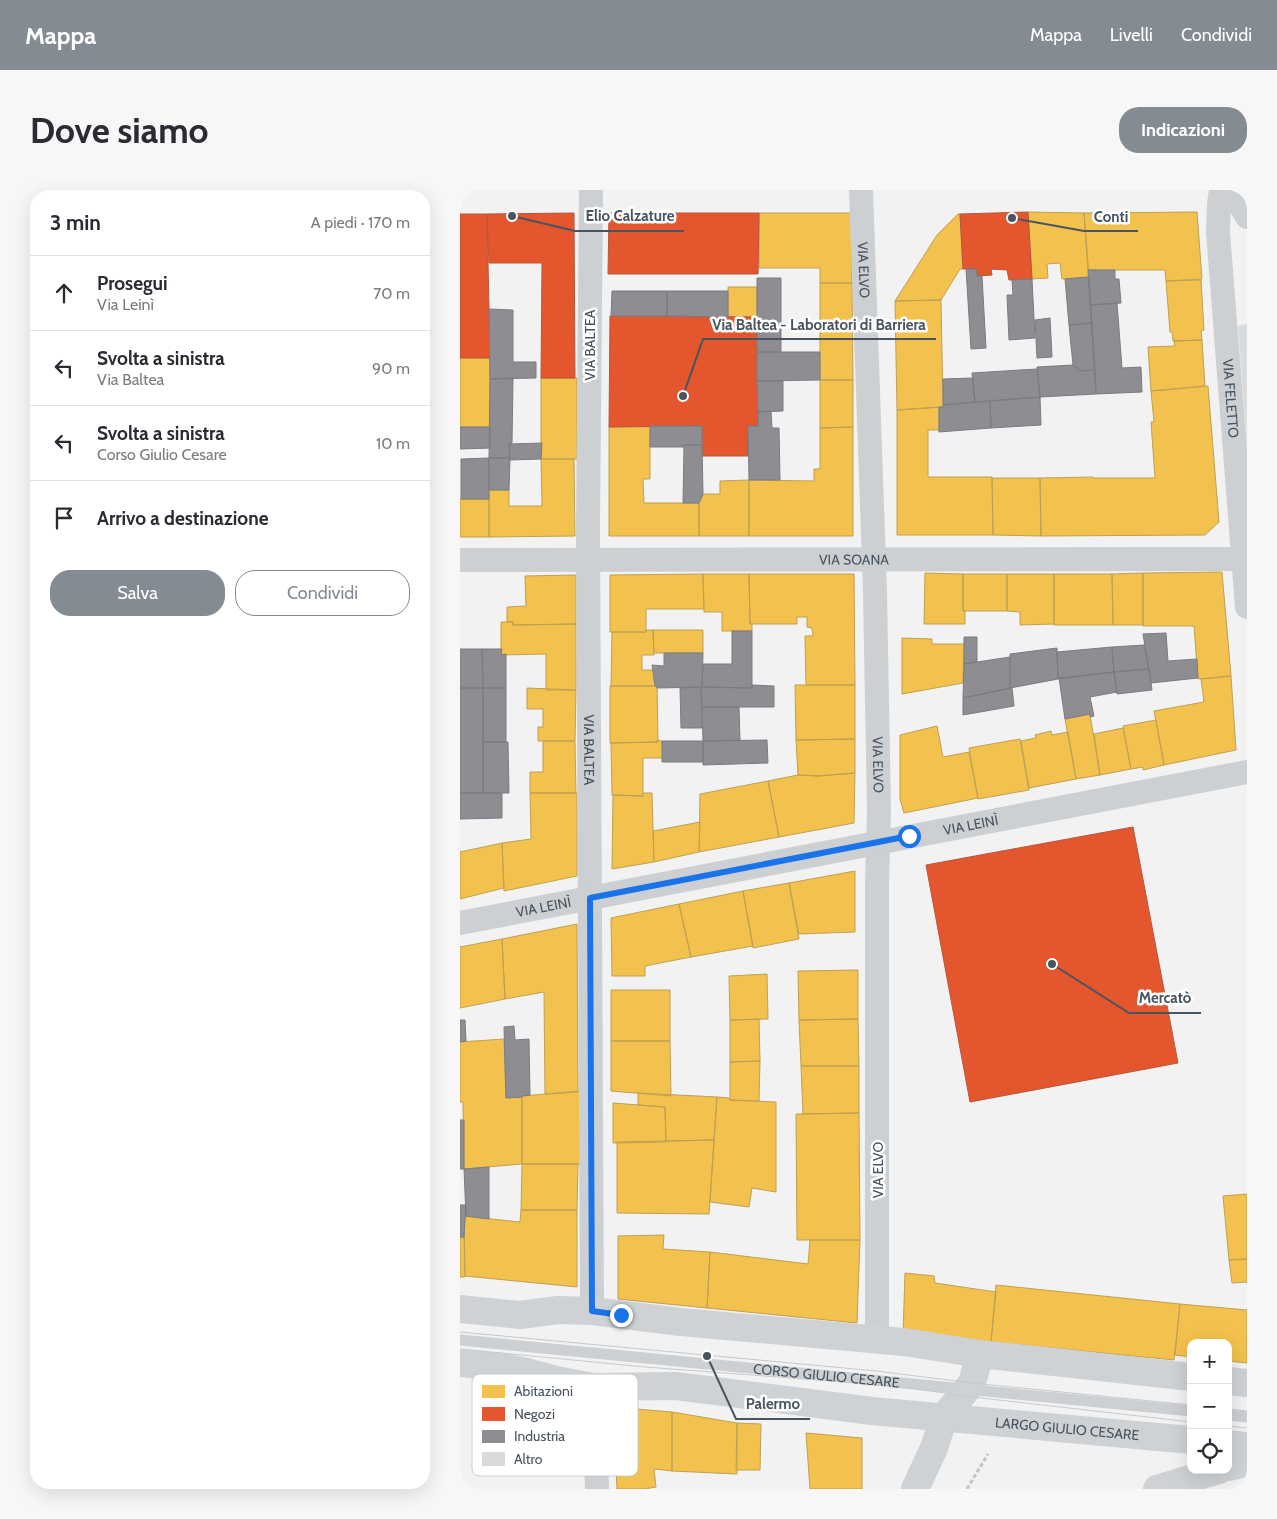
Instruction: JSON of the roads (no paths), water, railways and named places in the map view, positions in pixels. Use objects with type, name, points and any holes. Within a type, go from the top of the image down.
[{"type":"main road","points":[[460,1308],[520,1314],[558,1310],[592,1311],[682,1322],[904,1342],[980,1354],[1187,1377]]},
{"type":"main road","points":[[915,1489],[934,1448],[944,1417],[972,1383],[980,1354]]},
{"type":"main road","name":"CORSO GIULIO CESARE","points":[[460,1363],[503,1367],[534,1374]]},
{"type":"main road","points":[[1232,1381],[1247,1383]]},
{"type":"main road","name":"CORSO GIULIO CESARE","points":[[638,1386],[676,1386],[863,1410],[944,1417]]},
{"type":"main road","name":"LARGO GIULIO CESARE","points":[[944,1417],[1187,1440]]},
{"type":"main road","points":[[1232,1444],[1247,1446]]},
{"type":"main road","points":[[1232,1467],[1247,1463]]},
{"type":"main road","points":[[1157,1489],[1206,1474]]},
{"type":"street","name":"VIA BALTEA","points":[[591,190],[589,560],[592,1311]]},
{"type":"street","name":"VIA ELVO","points":[[861,190],[875,592],[879,842],[877,1340]]},
{"type":"street","name":"VIA FELETTO","points":[[1221,190],[1218,232],[1245,559],[1247,607]]},
{"type":"street","points":[[1231,190],[1247,217]]},
{"type":"street","name":"VIA SOANA","points":[[460,560],[1245,559]]},
{"type":"street","name":"VIA LEINÌ","points":[[460,923],[1247,772]]},
{"type":"street","points":[[596,1476],[596,1489]]},
{"type":"lane","name":"CORSO GIULIO CESARE","points":[[460,1340],[1187,1411]]},
{"type":"lane","points":[[1232,1415],[1247,1417]]},
{"type":"tram line","points":[[460,1332],[876,1371],[972,1383],[1187,1405]]},
{"type":"tram line","points":[[460,1349],[645,1367],[897,1386],[964,1396],[1187,1422]]},
{"type":"tram line","points":[[1232,1409],[1247,1411]]},
{"type":"tram line","points":[[1232,1426],[1247,1428]]},
{"type":"place","name":"Elio Calzature","points":[[512,216]]},
{"type":"place","name":"Conti","points":[[1012,218]]},
{"type":"place","name":"Via Baltea - Laboratori di Barriera","points":[[683,396]]},
{"type":"place","name":"Mercatò","points":[[1052,964]]},
{"type":"place","name":"Palermo","points":[[707,1356]]}]
